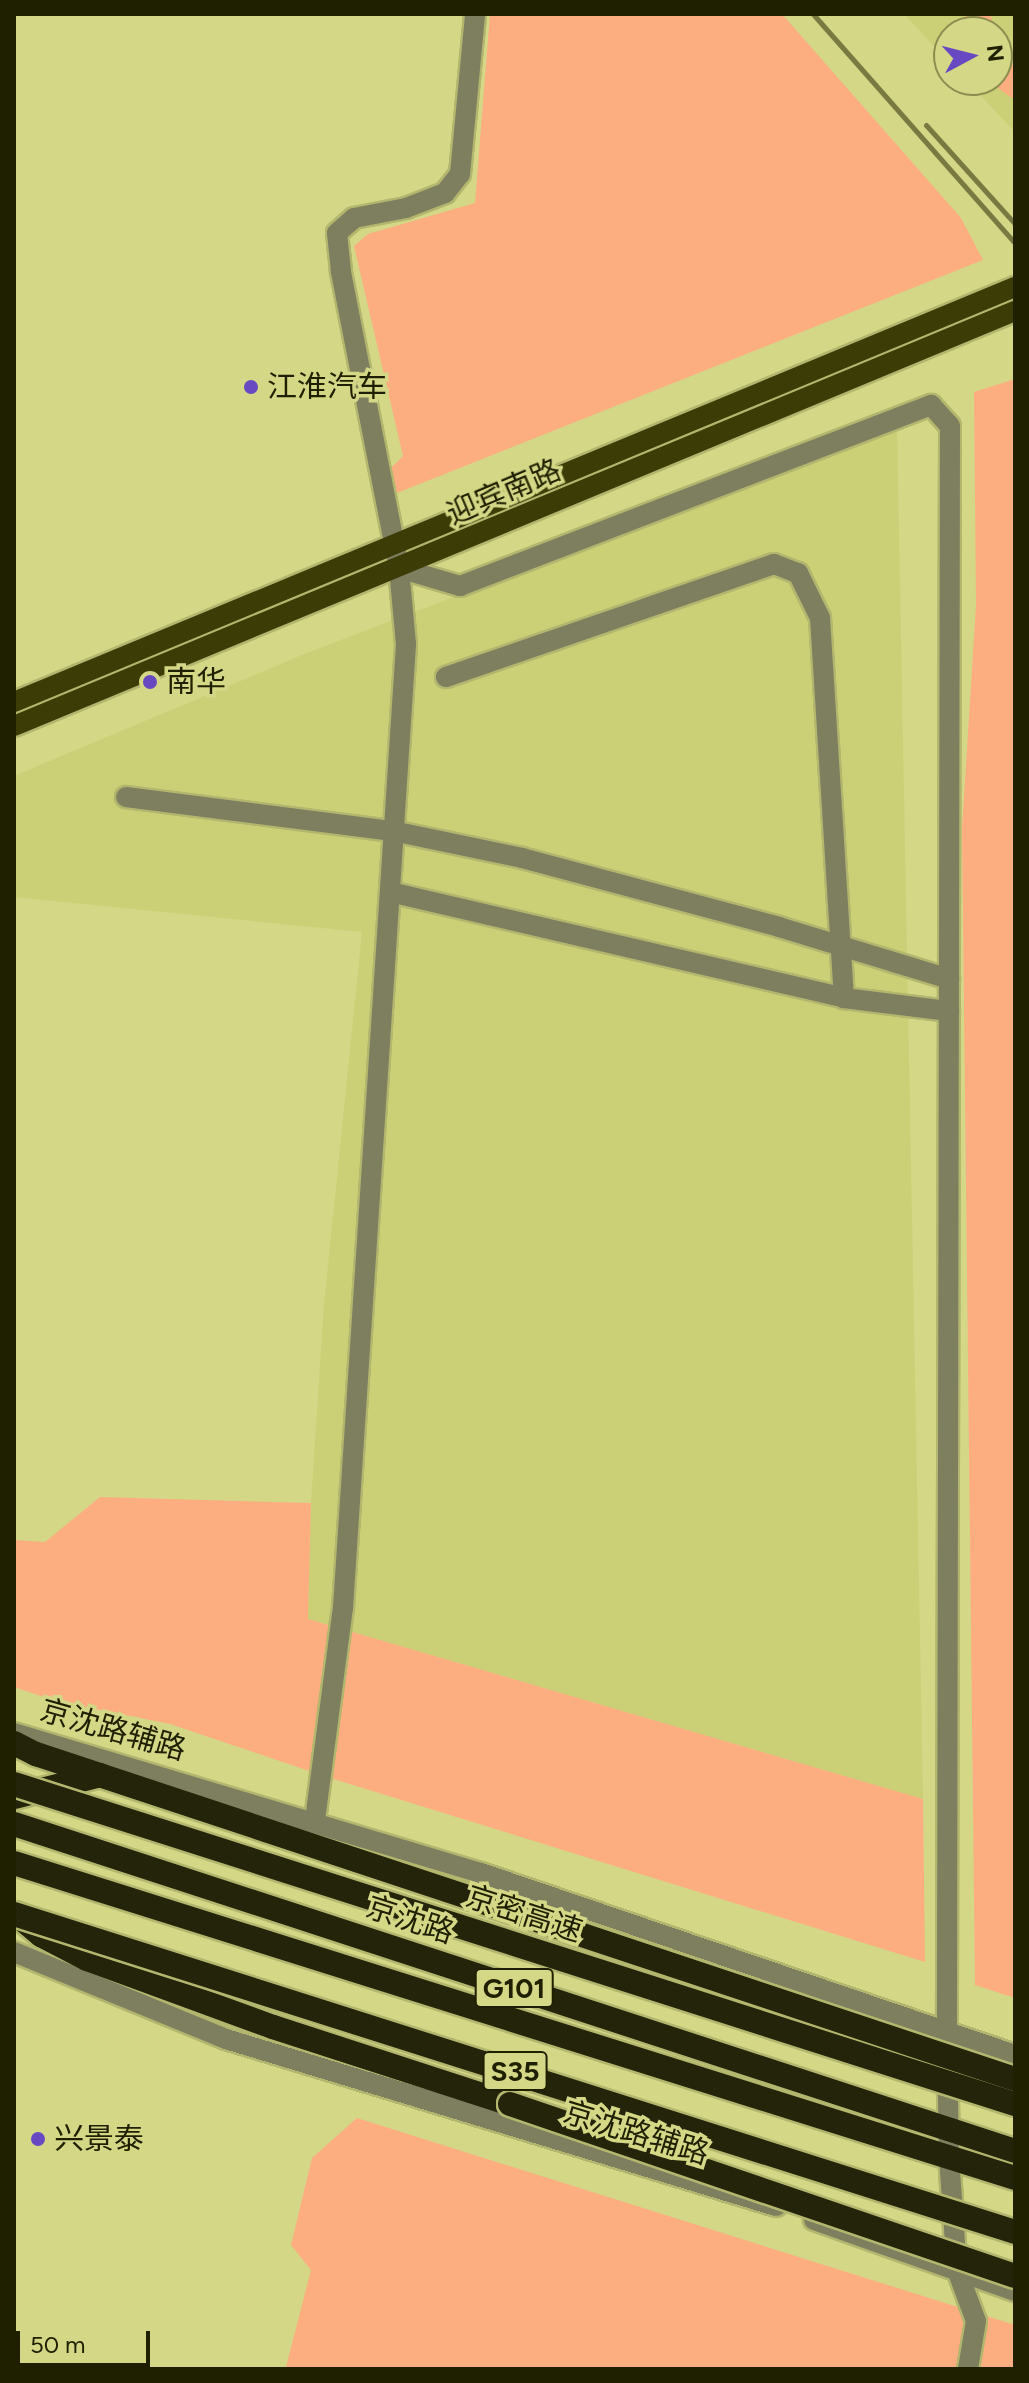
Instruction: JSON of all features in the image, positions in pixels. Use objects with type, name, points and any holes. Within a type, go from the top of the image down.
[{"type":"highway","points":[[14,1743],[36,1754],[1015,2079]]},
{"type":"highway","points":[[14,1797],[102,1774]]},
{"type":"highway","name":"京密高速","points":[[14,1784],[1015,2104]]},
{"type":"highway","name":"京沈路","points":[[14,1824],[1015,2151]]},
{"type":"highway","name":"G101","points":[[14,1863],[1015,2178]]},
{"type":"highway","points":[[14,1913],[41,1935],[87,1959],[273,2027],[510,2104],[1015,2276]]},
{"type":"highway","name":"S35","points":[[14,1913],[1015,2232]]},
{"type":"main road","name":"迎宾南路","points":[[14,702],[1015,287]]},
{"type":"main road","name":"迎宾南路","points":[[14,726],[1015,311]]},
{"type":"street","points":[[315,1820],[343,1608],[406,644],[399,568],[341,271],[337,233],[354,218],[406,208],[445,193],[460,174],[475,14]]},
{"type":"street","points":[[399,568],[460,586],[931,405],[950,426],[947,2034],[949,2157],[957,2270],[976,2321],[968,2369]]},
{"type":"street","points":[[446,677],[774,564],[798,573],[820,618],[844,998]]},
{"type":"street","points":[[126,797],[393,831],[522,858],[842,946],[949,979]]},
{"type":"street","points":[[390,892],[844,998],[949,1011]]},
{"type":"street","name":"京沈路辅路","points":[[14,1733],[315,1820],[481,1873],[1015,2055]]},
{"type":"street","name":"京沈路辅路","points":[[14,1952],[226,2039],[774,2206],[1015,2291]]},
{"type":"shaded area","points":[[490,14],[782,14],[961,218],[983,260],[397,493],[390,469],[403,456],[354,246],[368,234],[475,203]]},
{"type":"shaded area","points":[[904,14],[1015,14],[1015,132],[981,96],[1013,96],[1013,16],[933,16],[933,45]]},
{"type":"shaded area","points":[[965,14],[991,16],[965,16]]},
{"type":"shaded area","points":[[1013,65],[1015,68],[1015,100],[1009,96],[1013,96]]},
{"type":"shaded area","points":[[1015,379],[1015,1998],[975,1985],[962,829],[976,605],[974,392]]},
{"type":"shaded area","points":[[897,428],[923,1799],[308,1619],[311,1503],[324,1305],[362,932],[14,897],[14,776],[307,653]]},
{"type":"shaded area","points":[[100,1497],[311,1503],[308,1619],[923,1799],[925,1962],[327,1777],[170,1724],[56,1701],[14,1687],[14,1540],[45,1542]]},
{"type":"shaded area","points":[[357,2118],[1015,2325],[1015,2369],[289,2369],[286,2367],[311,2270],[291,2245],[312,2158]]},
{"type":"railway","points":[[813,14],[1015,243]]},
{"type":"railway","points":[[926,125],[1015,224]]},
{"type":"place","name":"江淮汽车","points":[[251,387]]},
{"type":"place","name":"南华","points":[[150,682]]},
{"type":"place","name":"兴景泰","points":[[38,2139]]}]
